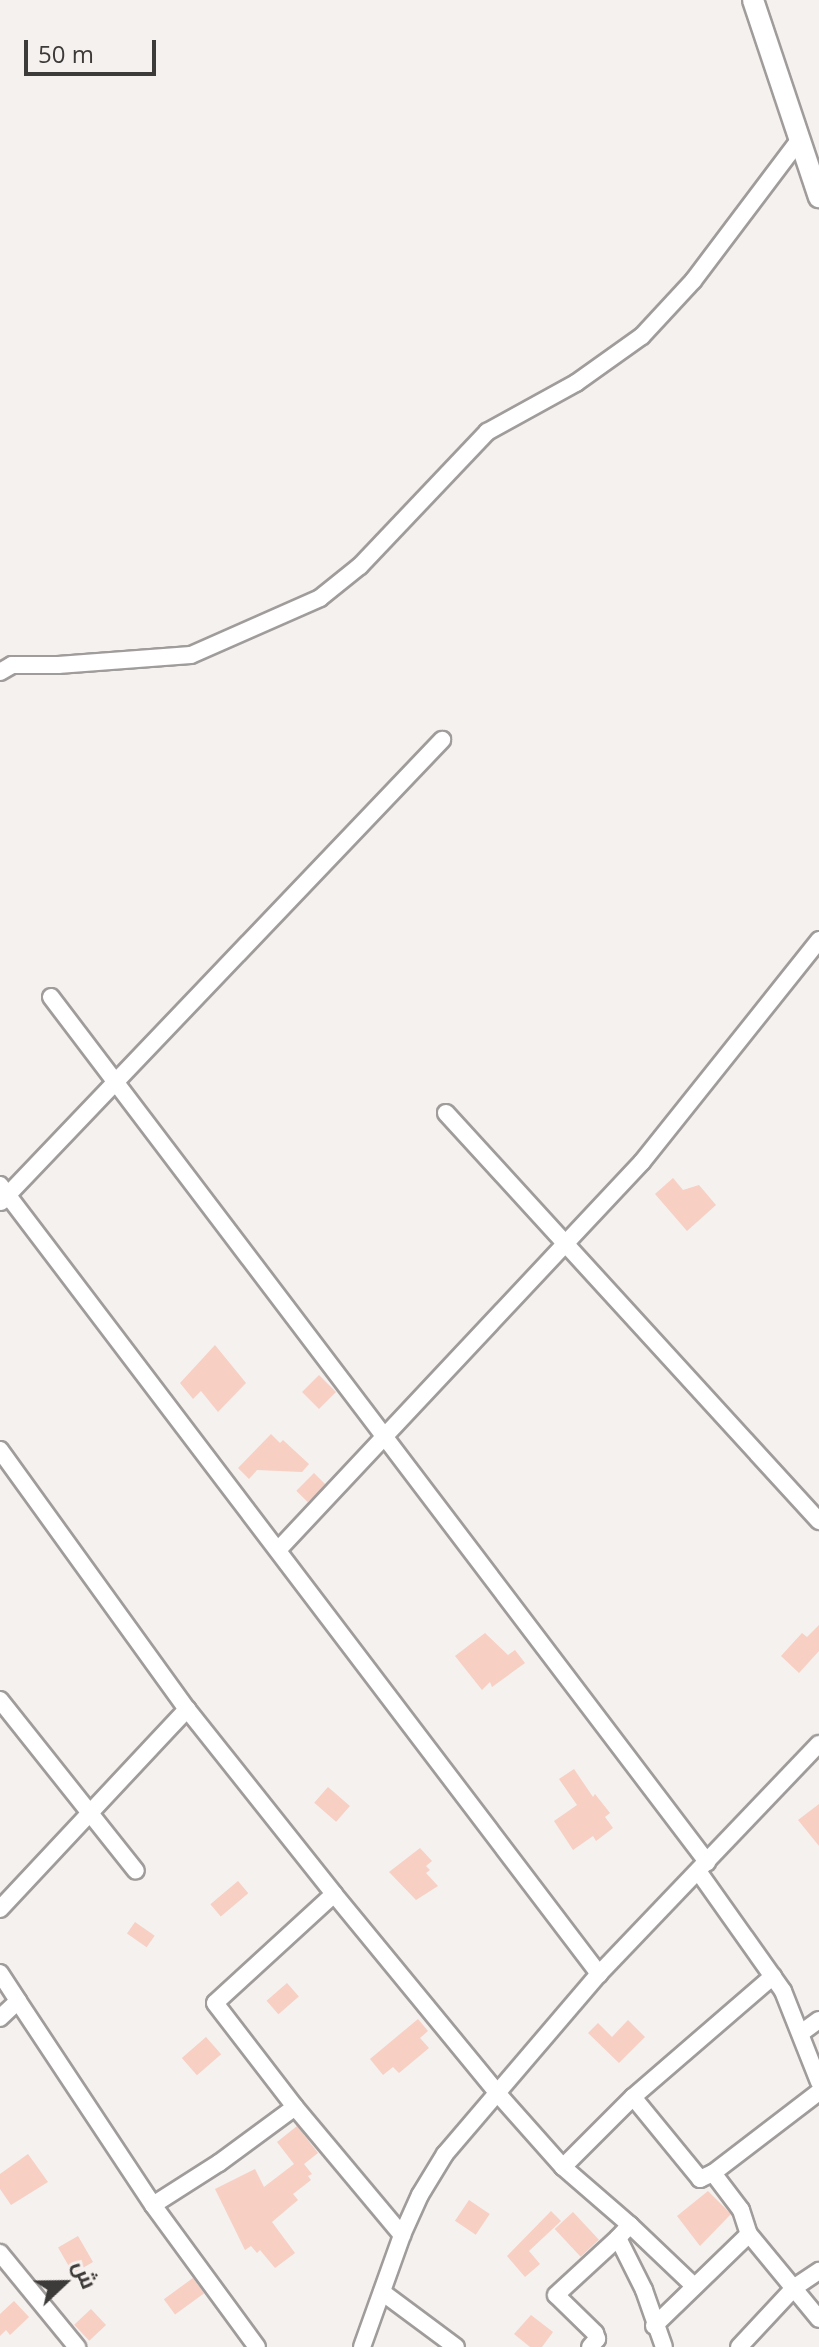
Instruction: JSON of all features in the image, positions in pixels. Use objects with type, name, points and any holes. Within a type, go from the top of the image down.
[{"type":"street","points":[[753,0],[819,197]]},
{"type":"street","points":[[4,664],[58,665],[191,655],[320,598],[360,566],[487,432],[576,383],[642,336],[693,281],[800,139]]},
{"type":"street","points":[[442,740],[115,1082],[2,1194],[278,1550],[599,1974]]},
{"type":"street","points":[[278,1550],[642,1162],[819,940]]},
{"type":"street","points":[[51,997],[385,1436],[703,1866],[773,1976],[801,2033],[819,2082]]},
{"type":"street","points":[[446,1113],[819,1521]]},
{"type":"street","points":[[0,1450],[187,1709],[499,2095],[563,2167],[693,2285]]},
{"type":"street","points":[[0,1700],[136,1871]]},
{"type":"street","points":[[0,1909],[187,1709]]},
{"type":"street","points":[[362,2347],[402,2235],[420,2195],[445,2154],[499,2095],[599,1974],[819,1744]]},
{"type":"street","points":[[334,1894],[215,2003],[295,2107],[402,2235]]},
{"type":"street","points":[[0,1973],[153,2205],[257,2347]]},
{"type":"street","points":[[563,2167],[633,2097],[773,1976]]},
{"type":"street","points":[[0,2018],[18,2001]]},
{"type":"street","points":[[801,2033],[819,2020]]},
{"type":"street","points":[[633,2097],[698,2177],[713,2173],[819,2092]]},
{"type":"street","points":[[153,2205],[219,2163],[295,2107]]},
{"type":"street","points":[[713,2173],[741,2210],[749,2234],[819,2319]]},
{"type":"street","points":[[590,2347],[597,2339],[595,2333],[556,2295],[630,2225]]},
{"type":"street","points":[[654,2326],[749,2234]]},
{"type":"street","points":[[618,2238],[644,2290],[654,2326],[664,2347]]},
{"type":"street","points":[[0,2253],[70,2345]]},
{"type":"street","points":[[739,2347],[795,2287],[819,2271]]},
{"type":"street","points":[[382,2292],[456,2347]]},
{"type":"building","points":[[673,1178],[683,1190],[699,1185],[716,1205],[687,1231],[655,1194]]},
{"type":"building","points":[[215,1345],[246,1383],[218,1412],[201,1391],[193,1399],[180,1383]]},
{"type":"building","points":[[319,1375],[336,1392],[319,1409],[302,1392]]},
{"type":"building","points":[[271,1434],[280,1443],[283,1440],[309,1464],[302,1472],[257,1470],[249,1479],[238,1468]]},
{"type":"building","points":[[314,1473],[325,1484],[308,1502],[296,1491]]},
{"type":"building","points":[[819,1625],[819,1651],[799,1673],[781,1656],[802,1633],[807,1637]]},
{"type":"building","points":[[485,1633],[508,1655],[515,1650],[525,1663],[492,1687],[490,1682],[482,1690],[455,1656]]},
{"type":"building","points":[[574,1769],[593,1797],[595,1794],[610,1813],[605,1817],[613,1828],[596,1841],[593,1836],[573,1850],[554,1821],[577,1805],[559,1779]]},
{"type":"building","points":[[328,1787],[350,1806],[336,1822],[314,1803]]},
{"type":"building","points":[[819,1804],[819,1846],[798,1820]]},
{"type":"building","points":[[420,1848],[432,1861],[426,1866],[430,1870],[426,1873],[438,1886],[416,1900],[389,1872]]},
{"type":"building","points":[[238,1881],[248,1893],[221,1916],[210,1904]]},
{"type":"building","points":[[135,1922],[155,1936],[147,1947],[127,1933]]},
{"type":"building","points":[[287,1983],[299,1997],[278,2014],[267,2001]]},
{"type":"building","points":[[418,2019],[428,2031],[420,2038],[429,2048],[399,2073],[393,2067],[383,2075],[370,2059]]},
{"type":"building","points":[[628,2020],[645,2037],[619,2063],[588,2033],[598,2023],[612,2037]]},
{"type":"building","points":[[206,2037],[221,2054],[197,2075],[182,2058]]},
{"type":"building","points":[[297,2126],[318,2153],[304,2164],[312,2174],[308,2176],[311,2180],[293,2194],[298,2200],[272,2222],[295,2253],[275,2268],[260,2250],[257,2253],[251,2246],[245,2250],[215,2189],[255,2169],[264,2187],[294,2164],[277,2142]]},
{"type":"building","points":[[28,2154],[48,2182],[11,2205],[0,2189],[0,2174]]},
{"type":"building","points":[[708,2191],[731,2214],[700,2246],[677,2216]]},
{"type":"building","points":[[469,2200],[490,2214],[476,2235],[455,2221]]},
{"type":"building","points":[[551,2211],[561,2221],[529,2251],[540,2264],[525,2277],[507,2256]]},
{"type":"building","points":[[573,2212],[599,2240],[581,2257],[555,2229]]},
{"type":"building","points":[[78,2236],[93,2262],[73,2273],[58,2248]]},
{"type":"building","points":[[193,2278],[204,2293],[175,2315],[164,2299]]},
{"type":"building","points":[[14,2301],[29,2317],[10,2335],[6,2330],[0,2336],[0,2314]]},
{"type":"building","points":[[91,2309],[106,2325],[89,2341],[74,2325]]},
{"type":"building","points":[[531,2315],[553,2332],[542,2347],[530,2347],[514,2334]]}]
